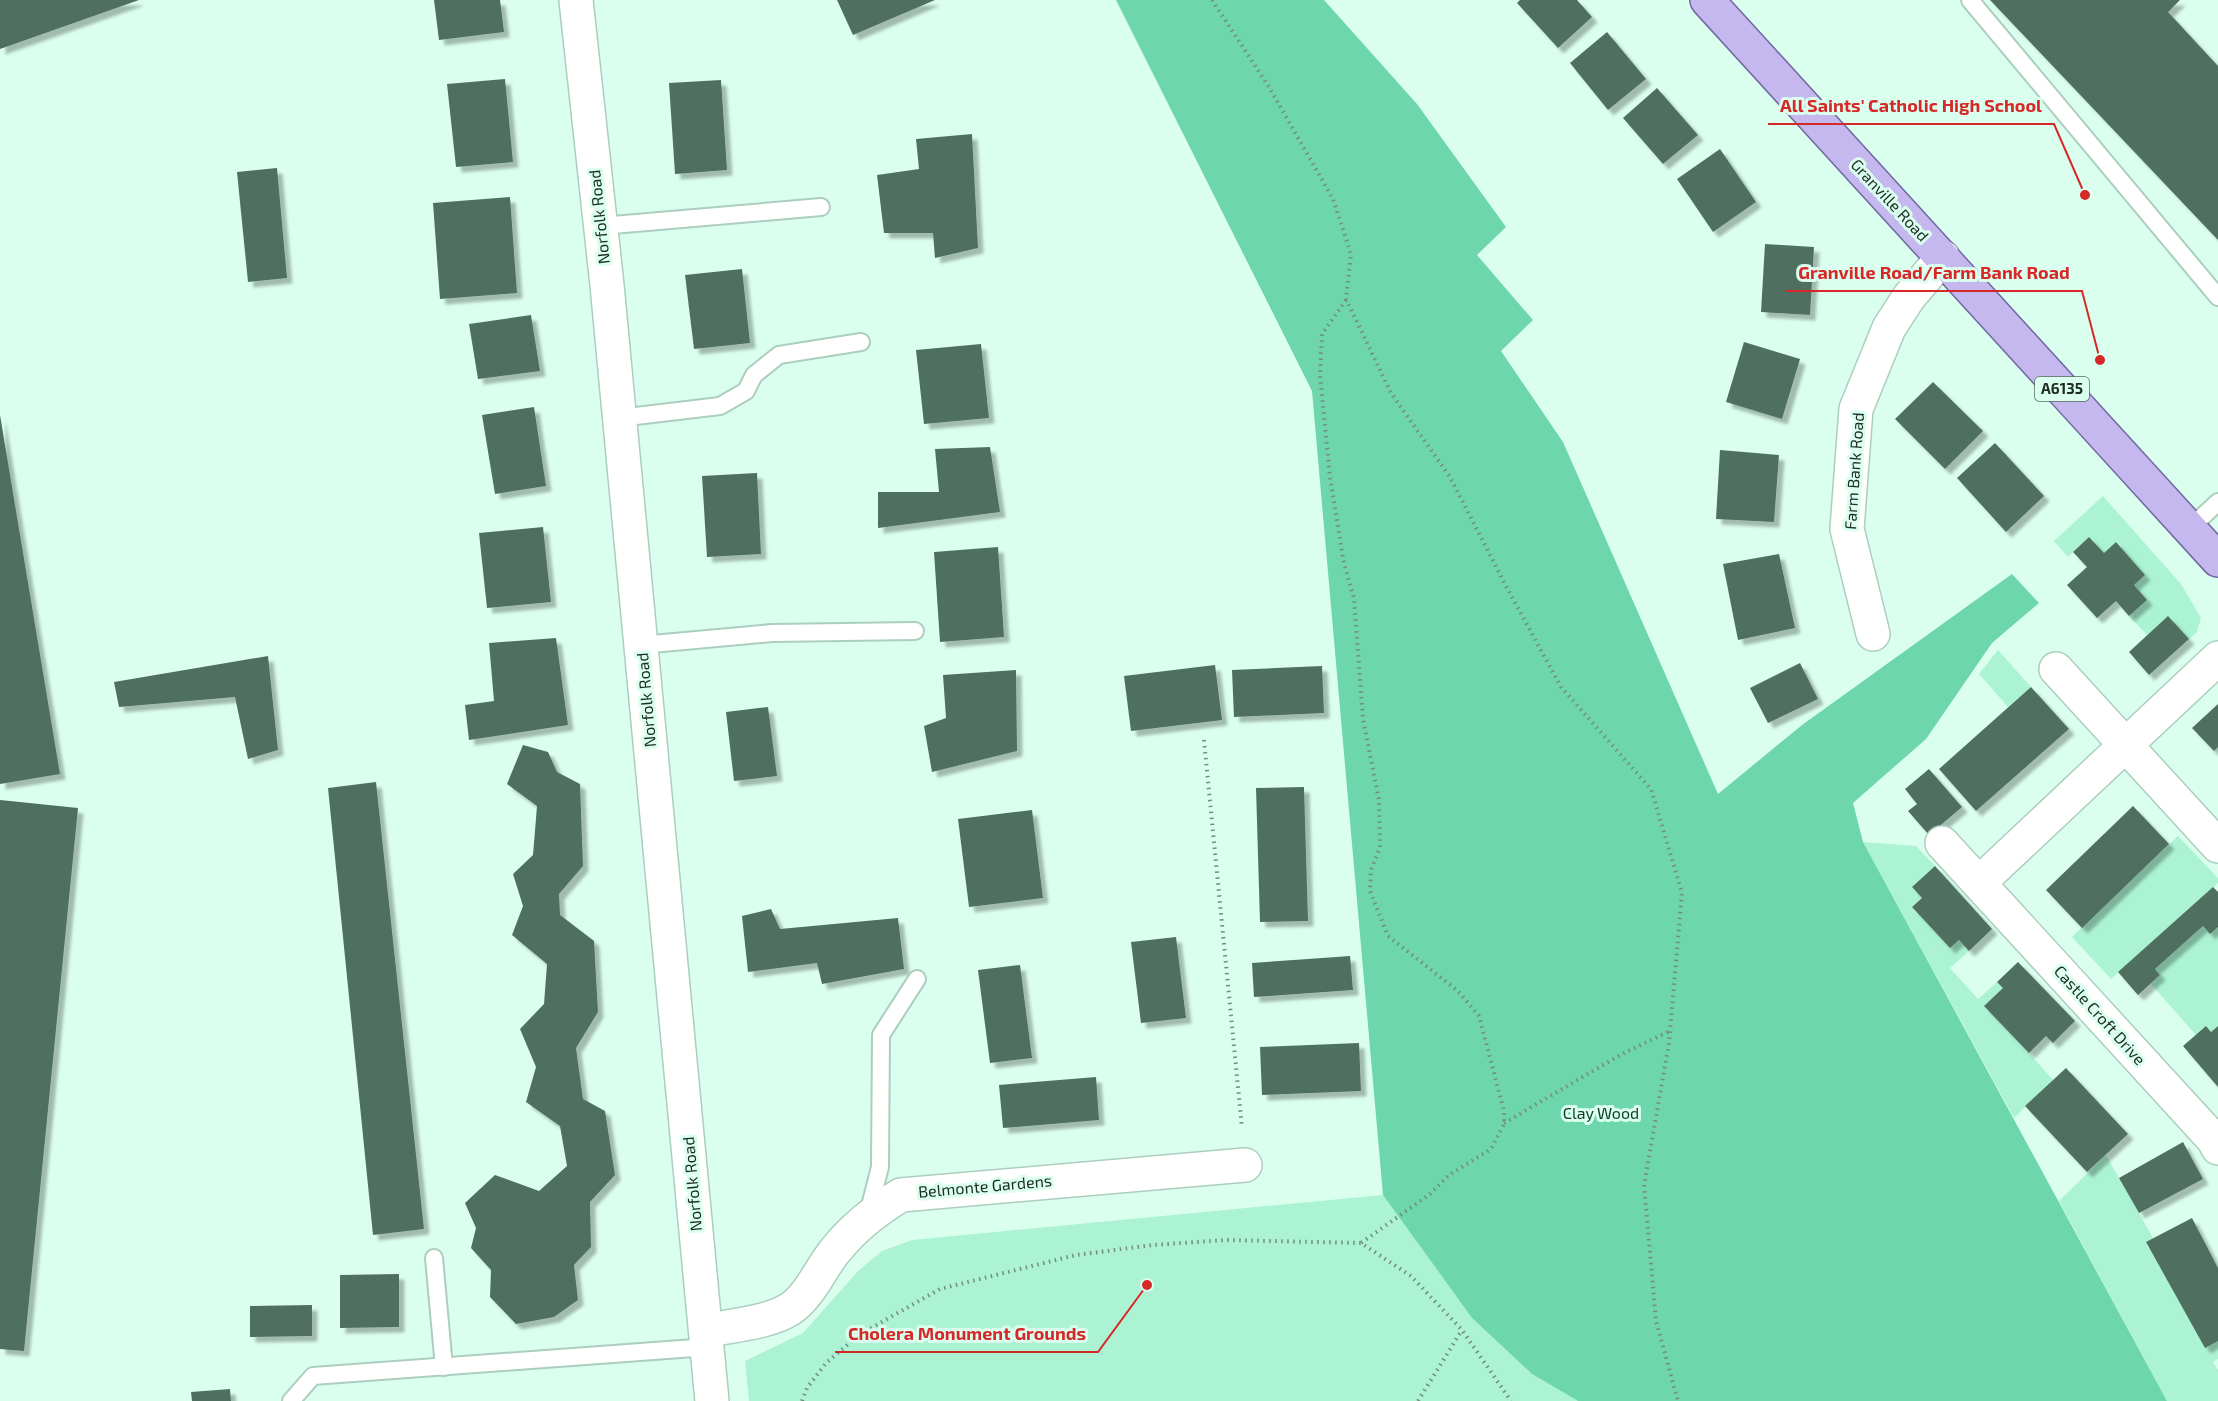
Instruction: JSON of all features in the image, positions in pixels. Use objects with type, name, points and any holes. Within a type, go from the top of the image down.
[{"type":"main road","name":"Granville Road","points":[[1707,0],[2218,560]]},
{"type":"street","name":"Norfolk Road","points":[[576,0],[601,226],[712,1401]]},
{"type":"street","name":"Farm Bank Road","points":[[1873,634],[1847,529],[1856,409],[1889,328],[1909,297],[1943,257]]},
{"type":"street","points":[[1980,882],[2218,658]]},
{"type":"street","points":[[2056,669],[2218,846]]},
{"type":"street","name":"Castle Croft Drive","points":[[1942,843],[2213,1139],[2218,1148]]},
{"type":"street","name":"Belmonte Gardens","points":[[707,1339],[778,1315],[791,1308],[805,1295],[836,1249],[867,1218],[901,1195],[924,1191],[1245,1165]]},
{"type":"lane","points":[[1970,0],[2218,297]]},
{"type":"lane","points":[[601,226],[821,207]]},
{"type":"lane","points":[[619,418],[720,406],[746,391],[754,375],[779,355],[861,342]]},
{"type":"lane","points":[[2189,529],[2218,502]]},
{"type":"lane","points":[[641,645],[772,633],[915,631]]},
{"type":"lane","points":[[867,1218],[880,1167],[881,1035],[917,979]]},
{"type":"lane","points":[[434,1258],[444,1367]]},
{"type":"lane","points":[[291,1401],[312,1376],[444,1367],[707,1339]]},
{"type":"path","points":[[1212,0],[1269,87],[1333,198],[1351,254],[1346,299],[1322,334],[1320,375],[1330,477],[1344,564],[1354,598],[1363,719],[1379,800],[1380,848],[1371,870],[1370,891],[1388,936],[1458,992],[1479,1016],[1497,1078],[1504,1124]]},
{"type":"path","points":[[1346,299],[1391,393],[1450,477],[1561,687],[1650,789],[1682,893],[1670,1031],[1644,1185],[1656,1321],[1678,1401]]},
{"type":"path","points":[[1204,740],[1245,1165]]},
{"type":"path","points":[[1360,1243],[1430,1194],[1449,1175],[1491,1149],[1504,1124],[1622,1054],[1670,1031]]},
{"type":"path","points":[[801,1401],[807,1388],[826,1363],[859,1335],[940,1289],[1076,1255],[1153,1245],[1225,1240],[1360,1243],[1411,1276],[1462,1330],[1511,1401]]},
{"type":"path","points":[[1418,1401],[1462,1330]]},
{"type":"green space","name":"Clay Wood","points":[[1116,0],[1324,0],[1417,104],[1506,227],[1477,255],[1533,320],[1501,351],[1563,442],[1718,794],[1802,725],[2012,574],[2039,603],[1992,643],[1926,739],[1853,803],[1863,842],[2167,1401],[1578,1401],[1532,1374],[1472,1318],[1383,1195],[1312,391]]},
{"type":"green space","points":[[2103,496],[2181,584],[2201,618],[2197,632],[2189,639],[2168,617],[2147,635],[2129,616],[2147,600],[2134,585],[2145,575],[2116,542],[2104,553],[2089,537],[2068,557],[2054,541]]},
{"type":"green space","points":[[1998,650],[2031,687],[2008,707],[1979,674]]},
{"type":"green space","points":[[2178,836],[2218,878],[2218,883],[2111,979],[2072,937]]},
{"type":"green space","points":[[1863,842],[1916,846],[1935,866],[1912,887],[1922,898],[1912,907],[1950,948],[1959,940],[1969,951],[1950,968],[1978,999],[1997,982],[2003,988],[2029,1053],[2053,1080],[2014,1118]]},
{"type":"green space","points":[[2203,926],[2210,933],[2218,927],[2218,1026],[2211,1032],[2206,1026],[2196,1035],[2151,984],[2160,975],[2155,969]]},
{"type":"green space","points":[[2106,1155],[2153,1238],[2146,1243],[2176,1295],[2218,1340],[2218,1359],[2213,1362],[2218,1370],[2218,1401],[2167,1401],[2059,1201]]},
{"type":"green space","points":[[1383,1195],[1472,1318],[1532,1374],[1578,1401],[749,1401],[745,1361],[803,1333],[858,1271],[882,1251],[912,1240]]},
{"type":"building","points":[[0,0],[139,0],[0,49]]},
{"type":"building","points":[[434,0],[500,0],[504,32],[439,40]]},
{"type":"building","points":[[837,0],[935,0],[853,35]]},
{"type":"building","points":[[1520,0],[1577,0],[1592,17],[1558,48],[1517,3]]},
{"type":"building","points":[[1990,0],[2180,0],[2168,12],[2218,66],[2218,240]]},
{"type":"building","points":[[1607,32],[1646,79],[1608,110],[1570,63]]},
{"type":"building","points":[[505,79],[513,162],[456,167],[447,84]]},
{"type":"building","points":[[721,80],[727,170],[675,174],[669,83]]},
{"type":"building","points":[[1657,88],[1698,135],[1663,164],[1623,118]]},
{"type":"building","points":[[972,134],[978,248],[935,258],[933,233],[884,233],[877,175],[919,169],[916,139]]},
{"type":"building","points":[[1720,149],[1756,202],[1713,232],[1677,179]]},
{"type":"building","points":[[277,168],[287,278],[248,282],[237,172]]},
{"type":"building","points":[[510,197],[517,293],[440,299],[433,203]]},
{"type":"building","points":[[1765,244],[1814,247],[1810,315],[1761,312]]},
{"type":"building","points":[[742,269],[750,343],[694,349],[685,275]]},
{"type":"building","points":[[531,315],[540,371],[478,379],[469,324]]},
{"type":"building","points":[[1744,342],[1800,359],[1782,419],[1726,402]]},
{"type":"building","points":[[981,344],[989,418],[924,424],[916,350]]},
{"type":"building","points":[[1933,382],[1983,431],[1945,469],[1895,419]]},
{"type":"building","points":[[534,407],[546,486],[495,494],[482,415]]},
{"type":"building","points":[[0,415],[60,774],[0,784]]},
{"type":"building","points":[[1995,443],[2044,496],[2006,532],[1957,478]]},
{"type":"building","points":[[990,447],[1000,512],[878,528],[878,492],[939,492],[935,449]]},
{"type":"building","points":[[1720,450],[1779,455],[1774,522],[1716,519]]},
{"type":"building","points":[[757,473],[761,554],[707,557],[702,476]]},
{"type":"building","points":[[543,527],[551,602],[487,608],[479,533]]},
{"type":"building","points":[[2089,537],[2104,553],[2116,542],[2145,575],[2134,585],[2147,600],[2129,616],[2116,601],[2097,618],[2067,585],[2087,567],[2073,552]]},
{"type":"building","points":[[998,547],[1004,637],[940,642],[934,552]]},
{"type":"building","points":[[1779,554],[1795,628],[1738,640],[1723,564]]},
{"type":"building","points":[[2168,616],[2189,639],[2149,675],[2129,652]]},
{"type":"building","points":[[556,638],[568,725],[469,740],[465,705],[494,701],[489,643]]},
{"type":"building","points":[[268,656],[278,750],[248,759],[235,697],[119,707],[114,682]]},
{"type":"building","points":[[1800,663],[1818,699],[1768,723],[1750,688]]},
{"type":"building","points":[[1215,665],[1222,720],[1131,731],[1124,676]]},
{"type":"building","points":[[1322,666],[1324,713],[1234,717],[1232,670]]},
{"type":"building","points":[[1016,670],[1017,751],[932,772],[924,726],[946,718],[943,675]]},
{"type":"building","points":[[2031,687],[2069,729],[1976,811],[1939,769]]},
{"type":"building","points":[[2218,704],[2218,747],[2214,751],[2192,728]]},
{"type":"building","points":[[768,707],[777,776],[734,781],[726,712]]},
{"type":"building","points":[[523,745],[548,752],[557,772],[580,784],[583,866],[559,894],[560,915],[594,941],[598,1012],[576,1048],[583,1099],[605,1111],[615,1175],[590,1202],[591,1247],[574,1265],[578,1300],[554,1317],[516,1324],[490,1297],[491,1270],[471,1248],[476,1228],[465,1203],[495,1175],[539,1191],[567,1166],[560,1126],[526,1102],[536,1067],[520,1029],[544,1004],[547,964],[512,935],[523,906],[513,874],[533,855],[537,806],[507,784]]},
{"type":"building","points":[[1929,769],[1962,807],[1929,835],[1908,811],[1917,804],[1905,789]]},
{"type":"building","points":[[376,782],[424,1229],[373,1235],[328,788]]},
{"type":"building","points":[[1304,787],[1308,921],[1260,922],[1256,788]]},
{"type":"building","points":[[0,800],[78,808],[24,1351],[0,1349]]},
{"type":"building","points":[[2133,806],[2169,844],[2082,928],[2046,890]]},
{"type":"building","points":[[1032,810],[1043,898],[969,907],[958,819]]},
{"type":"building","points":[[1935,866],[1992,929],[1969,951],[1959,940],[1950,948],[1912,907],[1922,898],[1912,887]]},
{"type":"building","points":[[2213,887],[2218,892],[2218,927],[2210,934],[2203,926],[2155,969],[2160,975],[2138,995],[2118,972]]},
{"type":"building","points":[[771,909],[780,929],[898,918],[904,969],[822,984],[817,963],[748,972],[742,916]]},
{"type":"building","points":[[1176,937],[1186,1018],[1141,1023],[1131,942]]},
{"type":"building","points":[[1350,956],[1353,990],[1254,997],[1252,963]]},
{"type":"building","points":[[2018,962],[2075,1021],[2053,1043],[2046,1036],[2029,1053],[1984,1006],[2003,988],[1997,982]]},
{"type":"building","points":[[1020,965],[1032,1058],[990,1063],[978,970]]},
{"type":"building","points":[[2206,1026],[2211,1032],[2218,1026],[2218,1087],[2183,1046]]},
{"type":"building","points":[[1359,1043],[1361,1091],[1262,1095],[1260,1047]]},
{"type":"building","points":[[2066,1068],[2128,1134],[2087,1172],[2025,1106]]},
{"type":"building","points":[[1096,1077],[1099,1120],[1003,1128],[999,1085]]},
{"type":"building","points":[[2183,1142],[2203,1179],[2139,1213],[2119,1178]]},
{"type":"building","points":[[2192,1218],[2218,1268],[2218,1341],[2205,1348],[2146,1242]]},
{"type":"building","points":[[399,1274],[399,1327],[340,1328],[340,1275]]},
{"type":"building","points":[[312,1305],[312,1336],[250,1337],[250,1306]]},
{"type":"building","points":[[230,1389],[231,1401],[192,1401],[191,1392]]},
{"type":"place","name":"All Saints' Catholic High School","points":[[2085,195]]},
{"type":"place","name":"Granville Road/Farm Bank Road","points":[[2100,360]]},
{"type":"place","name":"Cholera Monument Grounds","points":[[1147,1285]]}]
